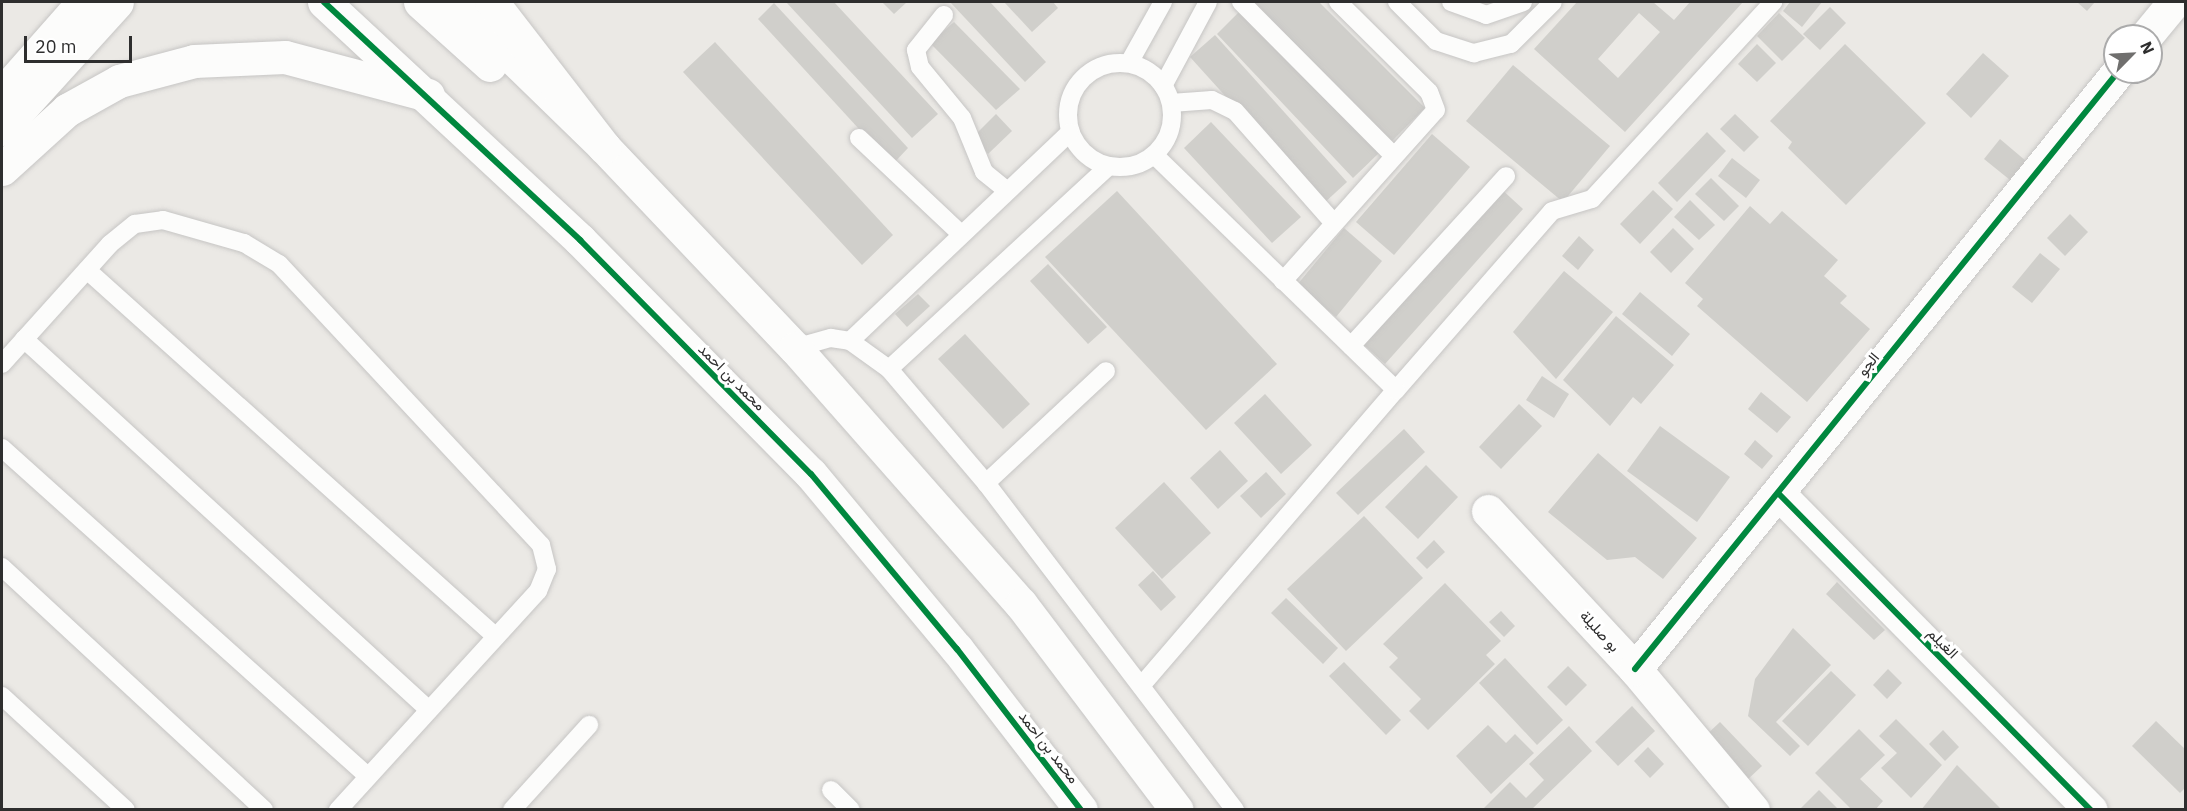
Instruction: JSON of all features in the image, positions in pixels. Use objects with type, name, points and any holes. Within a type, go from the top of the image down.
[{"type":"street","points":[[2,94],[83,2]]},
{"type":"street","points":[[2,129],[117,2]]},
{"type":"street","name":"محمد بن احمد","points":[[324,2],[428,95],[811,474],[957,649],[1081,810]]},
{"type":"street","points":[[420,2],[536,107],[573,117]]},
{"type":"street","points":[[455,2],[604,147],[795,348],[1021,604],[1177,810]]},
{"type":"street","points":[[492,2],[604,147]]},
{"type":"street","points":[[2156,24],[2174,2]]},
{"type":"street","points":[[2,169],[67,110],[119,81],[194,60],[285,57],[428,95]]},
{"type":"street","name":"الجو","points":[[1635,669],[1779,494],[2108,84]]},
{"type":"street","name":"الغيلم","points":[[1779,494],[2091,810]]},
{"type":"street","name":"بو صليلة","points":[[1488,511],[1635,669],[1753,810]]},
{"type":"lane","points":[[1129,63],[1163,2]]},
{"type":"lane","points":[[1163,86],[1208,2]]},
{"type":"lane","points":[[1241,2],[1393,155]]},
{"type":"lane","points":[[1283,281],[1333,222],[1436,110],[1436,101],[1338,2]]},
{"type":"lane","points":[[1397,2],[1436,41],[1474,53],[1511,44],[1553,2]]},
{"type":"lane","points":[[1451,2],[1486,15],[1523,2]]},
{"type":"lane","points":[[1141,686],[1552,211],[1592,199],[1773,2]]},
{"type":"lane","points":[[944,15],[916,50],[920,67],[962,118],[984,172],[1006,190]]},
{"type":"lane","points":[[1107,63],[1129,63],[1163,86],[1171,103],[1166,140],[1154,155],[1125,167],[1108,166],[1092,160],[1070,132],[1067,110],[1074,89],[1087,73],[1107,63]]},
{"type":"lane","points":[[1171,103],[1212,100],[1235,111],[1333,222]]},
{"type":"lane","points":[[850,341],[1006,190],[1070,132]]},
{"type":"lane","points":[[859,138],[961,234]]},
{"type":"lane","points":[[1154,155],[1396,390]]},
{"type":"lane","points":[[889,369],[1108,166]]},
{"type":"lane","points":[[1351,346],[1506,176]]},
{"type":"lane","points":[[2,364],[121,232],[149,220],[244,243],[279,264],[541,545],[545,580],[338,810]]},
{"type":"lane","points":[[87,270],[495,636]]},
{"type":"lane","points":[[795,348],[831,338],[850,341],[889,369],[986,483],[1234,810]]},
{"type":"lane","points":[[24,339],[429,710]]},
{"type":"lane","points":[[986,483],[1106,371]]},
{"type":"lane","points":[[2,448],[368,776]]},
{"type":"lane","points":[[2,567],[264,810]]},
{"type":"lane","points":[[2,696],[126,810]]},
{"type":"lane","points":[[512,810],[589,725]]},
{"type":"lane","points":[[831,790],[850,810]]},
{"type":"building","points":[[786,2],[834,2],[938,114],[912,138]]},
{"type":"building","points":[[882,2],[907,2],[894,14]]},
{"type":"building","points":[[950,2],[990,2],[1046,62],[1025,82]]},
{"type":"building","points":[[1004,2],[1053,2],[1058,8],[1032,32]]},
{"type":"building","points":[[1247,2],[1319,2],[1425,108],[1388,145]]},
{"type":"building","points":[[1577,2],[1653,2],[1674,20],[1690,2],[1743,2],[1625,132],[1534,49]],"holes":[[[1639,13],[1660,32],[1618,78],[1598,59]]]},
{"type":"building","points":[[1790,2],[1822,2],[1802,27],[1783,11]]},
{"type":"building","points":[[2077,2],[2095,2],[2087,11]]},
{"type":"building","points":[[774,3],[908,148],[892,165],[758,19]]},
{"type":"building","points":[[1830,7],[1846,23],[1820,50],[1803,34]]},
{"type":"building","points":[[1242,9],[1379,153],[1353,178],[1217,34]]},
{"type":"building","points":[[1779,13],[1805,38],[1782,61],[1757,36]]},
{"type":"building","points":[[954,22],[1020,89],[996,110],[930,43]]},
{"type":"building","points":[[1215,35],[1347,182],[1323,204],[1190,57]]},
{"type":"building","points":[[715,42],[893,235],[862,265],[683,72]]},
{"type":"building","points":[[1757,44],[1776,63],[1757,82],[1738,64]]},
{"type":"building","points":[[1845,44],[1926,123],[1846,205],[1788,148],[1792,142],[1770,121]]},
{"type":"building","points":[[1983,53],[2009,76],[1971,118],[1946,94]]},
{"type":"building","points":[[1513,65],[1610,146],[1563,202],[1466,121]]},
{"type":"building","points":[[996,114],[1012,131],[988,154],[974,136]]},
{"type":"building","points":[[1735,114],[1759,137],[1744,152],[1720,129]]},
{"type":"building","points":[[1211,122],[1301,217],[1272,243],[1184,148]]},
{"type":"building","points":[[1707,132],[1726,151],[1677,202],[1658,183]]},
{"type":"building","points":[[1432,134],[1470,167],[1394,255],[1356,222]]},
{"type":"building","points":[[2000,139],[2026,161],[2010,180],[1984,159]]},
{"type":"building","points":[[1732,158],[1760,180],[1746,198],[1718,176]]},
{"type":"building","points":[[1711,178],[1739,206],[1724,221],[1695,194]]},
{"type":"building","points":[[1499,187],[1523,209],[1385,364],[1360,341]]},
{"type":"building","points":[[1653,190],[1673,209],[1640,244],[1620,224]]},
{"type":"building","points":[[1117,191],[1277,364],[1206,430],[1045,257]]},
{"type":"building","points":[[1690,200],[1715,225],[1699,240],[1674,217]]},
{"type":"building","points":[[1750,206],[1770,224],[1782,211],[1838,260],[1824,276],[1847,296],[1840,303],[1870,329],[1807,402],[1697,306],[1703,299],[1685,283]]},
{"type":"building","points":[[2070,214],[2088,232],[2065,256],[2047,238]]},
{"type":"building","points":[[1344,228],[1382,261],[1336,317],[1297,285]]},
{"type":"building","points":[[1673,228],[1694,249],[1671,273],[1650,252]]},
{"type":"building","points":[[1579,236],[1594,250],[1578,270],[1562,256]]},
{"type":"building","points":[[2040,253],[2060,269],[2032,303],[2012,287]]},
{"type":"building","points":[[1048,264],[1107,327],[1088,344],[1030,281]]},
{"type":"building","points":[[1564,271],[1613,312],[1556,379],[1513,332]]},
{"type":"building","points":[[1640,292],[1690,334],[1672,356],[1622,314]]},
{"type":"building","points":[[918,294],[930,306],[907,327],[895,314]]},
{"type":"building","points":[[1616,316],[1674,365],[1641,404],[1633,397],[1610,426],[1563,380]]},
{"type":"building","points":[[965,334],[1030,404],[1003,429],[938,359]]},
{"type":"building","points":[[1542,376],[1569,394],[1554,418],[1526,400]]},
{"type":"building","points":[[1761,392],[1791,417],[1777,433],[1748,409]]},
{"type":"building","points":[[1265,394],[1312,445],[1281,474],[1234,423]]},
{"type":"building","points":[[1519,404],[1542,426],[1501,469],[1479,447]]},
{"type":"building","points":[[1660,426],[1730,477],[1697,522],[1627,471]]},
{"type":"building","points":[[1404,429],[1425,452],[1358,515],[1336,493]]},
{"type":"building","points":[[1755,440],[1773,456],[1762,469],[1744,454]]},
{"type":"building","points":[[1220,450],[1248,481],[1218,509],[1190,478]]},
{"type":"building","points":[[1598,453],[1697,538],[1663,579],[1635,557],[1607,560],[1548,512]]},
{"type":"building","points":[[1426,465],[1458,497],[1418,539],[1385,507]]},
{"type":"building","points":[[1266,472],[1286,494],[1261,518],[1240,496]]},
{"type":"building","points":[[1164,482],[1211,533],[1162,579],[1115,528]]},
{"type":"building","points":[[1364,516],[1423,578],[1346,651],[1287,589]]},
{"type":"building","points":[[1434,540],[1445,552],[1427,569],[1416,558]]},
{"type":"building","points":[[1153,571],[1176,597],[1161,611],[1138,585]]},
{"type":"building","points":[[1837,582],[1885,630],[1874,640],[1826,594]]},
{"type":"building","points":[[1445,583],[1501,641],[1486,655],[1495,664],[1428,730],[1409,711],[1421,699],[1389,667],[1398,658],[1383,644]]},
{"type":"building","points":[[1286,598],[1338,648],[1323,664],[1271,613]]},
{"type":"building","points":[[1501,611],[1515,626],[1504,637],[1489,622]]},
{"type":"building","points":[[1793,628],[1831,665],[1776,722],[1800,746],[1790,756],[1748,716],[1755,679]]},
{"type":"building","points":[[1505,658],[1563,720],[1537,745],[1479,683]]},
{"type":"building","points":[[1344,662],[1401,720],[1386,735],[1329,676]]},
{"type":"building","points":[[1568,666],[1587,685],[1566,706],[1547,687]]},
{"type":"building","points":[[1888,669],[1902,683],[1887,699],[1873,685]]},
{"type":"building","points":[[1831,671],[1856,695],[1808,746],[1782,721]]},
{"type":"building","points":[[1632,706],[1655,731],[1618,766],[1595,742]]},
{"type":"building","points":[[1896,719],[1942,765],[1911,798],[1881,768],[1897,753],[1879,736]]},
{"type":"building","points":[[2156,721],[2186,750],[2186,787],[2180,793],[2132,746]]},
{"type":"building","points":[[1720,722],[1762,766],[1745,782],[1703,738]]},
{"type":"building","points":[[1488,725],[1506,743],[1515,734],[1534,753],[1491,794],[1456,756]]},
{"type":"building","points":[[1569,726],[1592,751],[1531,810],[1482,810],[1510,782],[1526,798],[1544,780],[1529,764]]},
{"type":"building","points":[[1859,729],[1885,755],[1860,779],[1883,801],[1875,810],[1852,810],[1815,773]]},
{"type":"building","points":[[1943,730],[1959,747],[1945,761],[1929,744]]},
{"type":"building","points":[[1648,747],[1664,764],[1650,778],[1634,761]]},
{"type":"building","points":[[1957,765],[2002,810],[1921,810]]},
{"type":"building","points":[[1819,790],[1839,810],[1799,810]]},
{"type":"cycle path","points":[[324,2],[580,240],[811,474],[957,649],[1081,810]]},
{"type":"cycle path","points":[[1635,669],[2108,84]]},
{"type":"cycle path","points":[[1779,494],[2091,810]]}]
